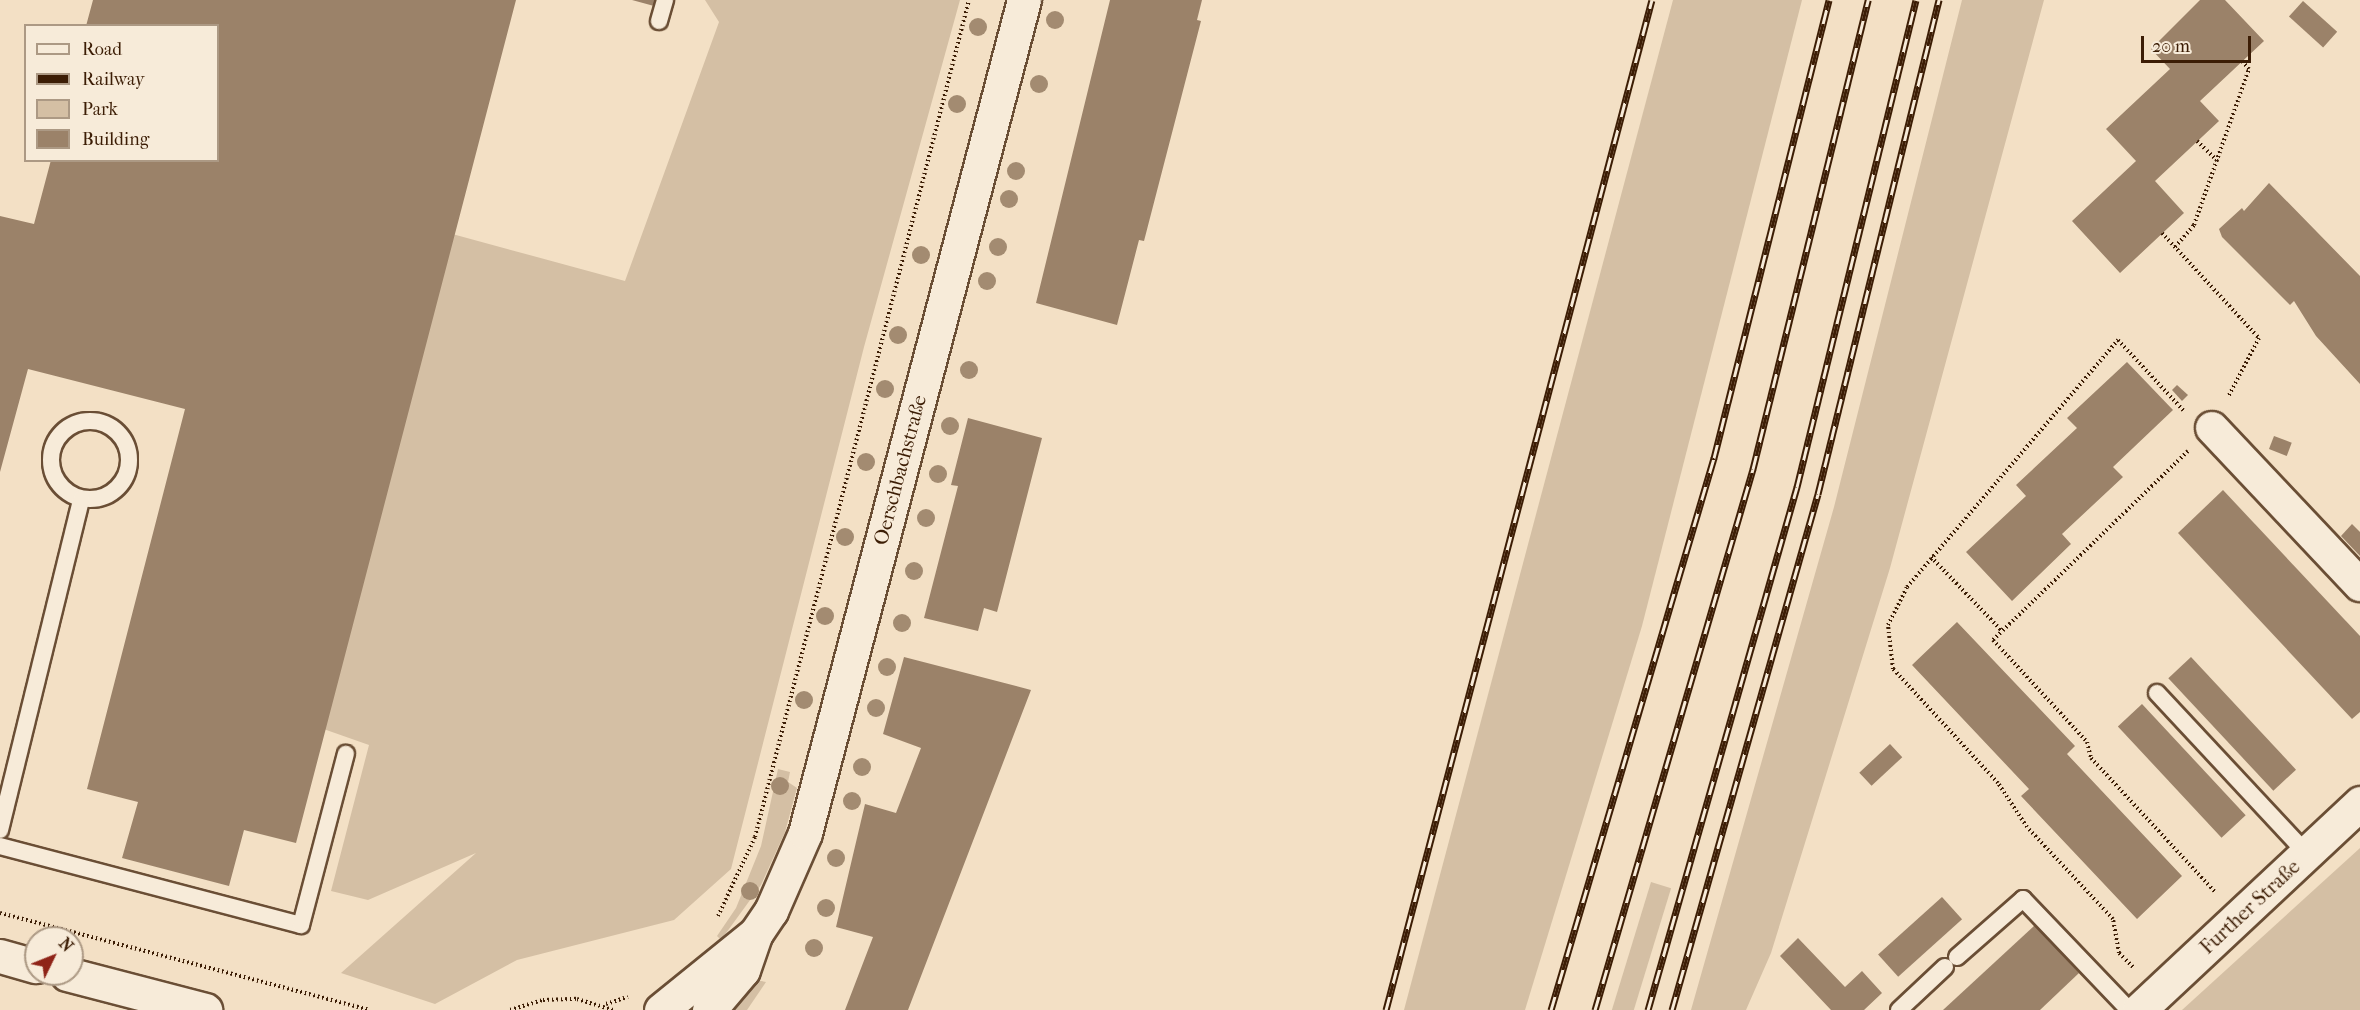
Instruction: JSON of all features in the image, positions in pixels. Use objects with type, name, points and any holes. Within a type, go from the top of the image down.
[{"type":"main road","name":"Oerschbachstraße","points":[[709,1010],[743,970],[756,933],[794,862],[808,822],[1024,0]]},
{"type":"main road","name":"Further Straße","points":[[2141,1004],[2238,918],[2360,803]]},
{"type":"main road","name":"Oerschbachstraße","points":[[661,1010],[756,933]]},
{"type":"main road","points":[[0,956],[24,963]]},
{"type":"main road","points":[[84,978],[205,1010]]},
{"type":"street","points":[[2212,428],[2360,585]]},
{"type":"lane","points":[[659,21],[665,0]]},
{"type":"lane","points":[[94,420],[120,433],[130,455],[126,478],[104,498],[81,499],[59,485],[50,461],[56,439],[71,424],[94,420]]},
{"type":"lane","points":[[0,830],[81,499]]},
{"type":"lane","points":[[2157,693],[2307,854]]},
{"type":"lane","points":[[0,846],[301,925],[346,754]]},
{"type":"lane","points":[[1899,1010],[2023,899],[2141,1004]]},
{"type":"path","points":[[713,925],[755,837],[969,0]]},
{"type":"path","points":[[2175,247],[2194,225],[2249,69],[2242,61]]},
{"type":"path","points":[[2197,141],[2217,160]]},
{"type":"path","points":[[2162,233],[2259,338],[2212,428],[1993,640],[2087,742],[2091,758],[2238,918]]},
{"type":"path","points":[[2141,1004],[2119,953],[2113,919],[2027,827],[1998,783],[1893,669],[1888,625],[1907,587],[1931,557],[2118,340],[2184,411],[2212,428]]},
{"type":"path","points":[[1931,557],[2002,631]]},
{"type":"path","points":[[0,913],[369,1010]]},
{"type":"path","points":[[510,1010],[543,1000],[577,999],[614,1010]]},
{"type":"green space","points":[[705,0],[960,0],[864,347],[731,869],[674,920],[517,960],[435,1004],[341,973],[476,853],[368,900],[331,891],[369,745],[315,726],[445,232],[625,281],[719,22]]},
{"type":"green space","points":[[1673,0],[1802,0],[1642,626],[1525,1010],[1404,1010]]},
{"type":"green space","points":[[1962,0],[2044,0],[1890,568],[1771,953],[1746,1010],[1691,1010],[1834,507]]},
{"type":"green space","points":[[778,769],[790,772],[788,782],[797,788],[785,832],[761,885],[721,940],[717,936],[736,908],[761,846]]},
{"type":"green space","points":[[2360,848],[2360,1010],[2182,1010]]},
{"type":"green space","points":[[1651,882],[1671,888],[1634,1010],[1612,1010]]},
{"type":"green space","points":[[756,980],[766,982],[747,1010],[730,1010]]},
{"type":"building","points":[[93,0],[516,0],[296,843],[244,830],[229,886],[122,858],[138,802],[87,789],[185,409],[28,369],[0,472],[0,216],[34,224],[50,162],[219,162],[219,24],[87,24]]},
{"type":"building","points":[[632,0],[655,0],[654,6]]},
{"type":"building","points":[[1110,0],[1202,0],[1197,20],[1201,21],[1144,241],[1139,240],[1117,325],[1036,303]]},
{"type":"building","points":[[2200,0],[2225,0],[2264,41],[2200,101],[2219,121],[2155,181],[2184,213],[2120,273],[2072,221],[2136,161],[2106,129],[2170,69],[2151,49]]},
{"type":"building","points":[[2303,1],[2337,32],[2323,47],[2289,17]]},
{"type":"building","points":[[2269,183],[2360,276],[2360,384],[2316,336],[2294,301],[2290,305],[2222,237],[2219,229],[2242,208],[2244,211]]},
{"type":"building","points":[[2127,362],[2173,410],[2113,467],[2123,477],[2062,534],[2071,544],[2012,601],[1966,552],[2026,496],[2016,485],[2077,428],[2067,418]]},
{"type":"building","points":[[2177,385],[2188,395],[2182,401],[2172,390]]},
{"type":"building","points":[[968,418],[1042,438],[997,612],[984,608],[978,631],[924,618],[958,486],[951,485]]},
{"type":"building","points":[[2274,436],[2292,443],[2287,456],[2269,449]]},
{"type":"building","points":[[2223,490],[2360,636],[2360,712],[2352,719],[2178,533]]},
{"type":"building","points":[[2352,524],[2360,532],[2360,556],[2341,536]]},
{"type":"building","points":[[1957,622],[2075,746],[2067,754],[2182,876],[2137,919],[2021,796],[2029,789],[1912,665]]},
{"type":"building","points":[[904,657],[1031,690],[908,1010],[845,1010],[873,937],[836,927],[865,804],[896,813],[921,748],[883,734]]},
{"type":"building","points":[[2191,657],[2296,770],[2273,791],[2168,678]]},
{"type":"building","points":[[2142,704],[2246,815],[2222,838],[2118,727]]},
{"type":"building","points":[[1890,744],[1902,757],[1872,786],[1859,773]]},
{"type":"building","points":[[1942,897],[1962,919],[1898,977],[1878,955]]},
{"type":"building","points":[[2035,925],[2079,973],[2040,1010],[1943,1010]]},
{"type":"building","points":[[1798,938],[1845,987],[1862,971],[1882,993],[1864,1010],[1831,1010],[1780,956]]},
{"type":"railway","points":[[1386,1010],[1652,0]]},
{"type":"railway","points":[[1551,1010],[1714,458],[1829,0]]},
{"type":"railway","points":[[1595,1010],[1753,469],[1868,0]]},
{"type":"railway","points":[[1648,1010],[1797,487],[1916,0]]},
{"type":"railway","points":[[1672,1010],[1818,494],[1939,0]]}]
